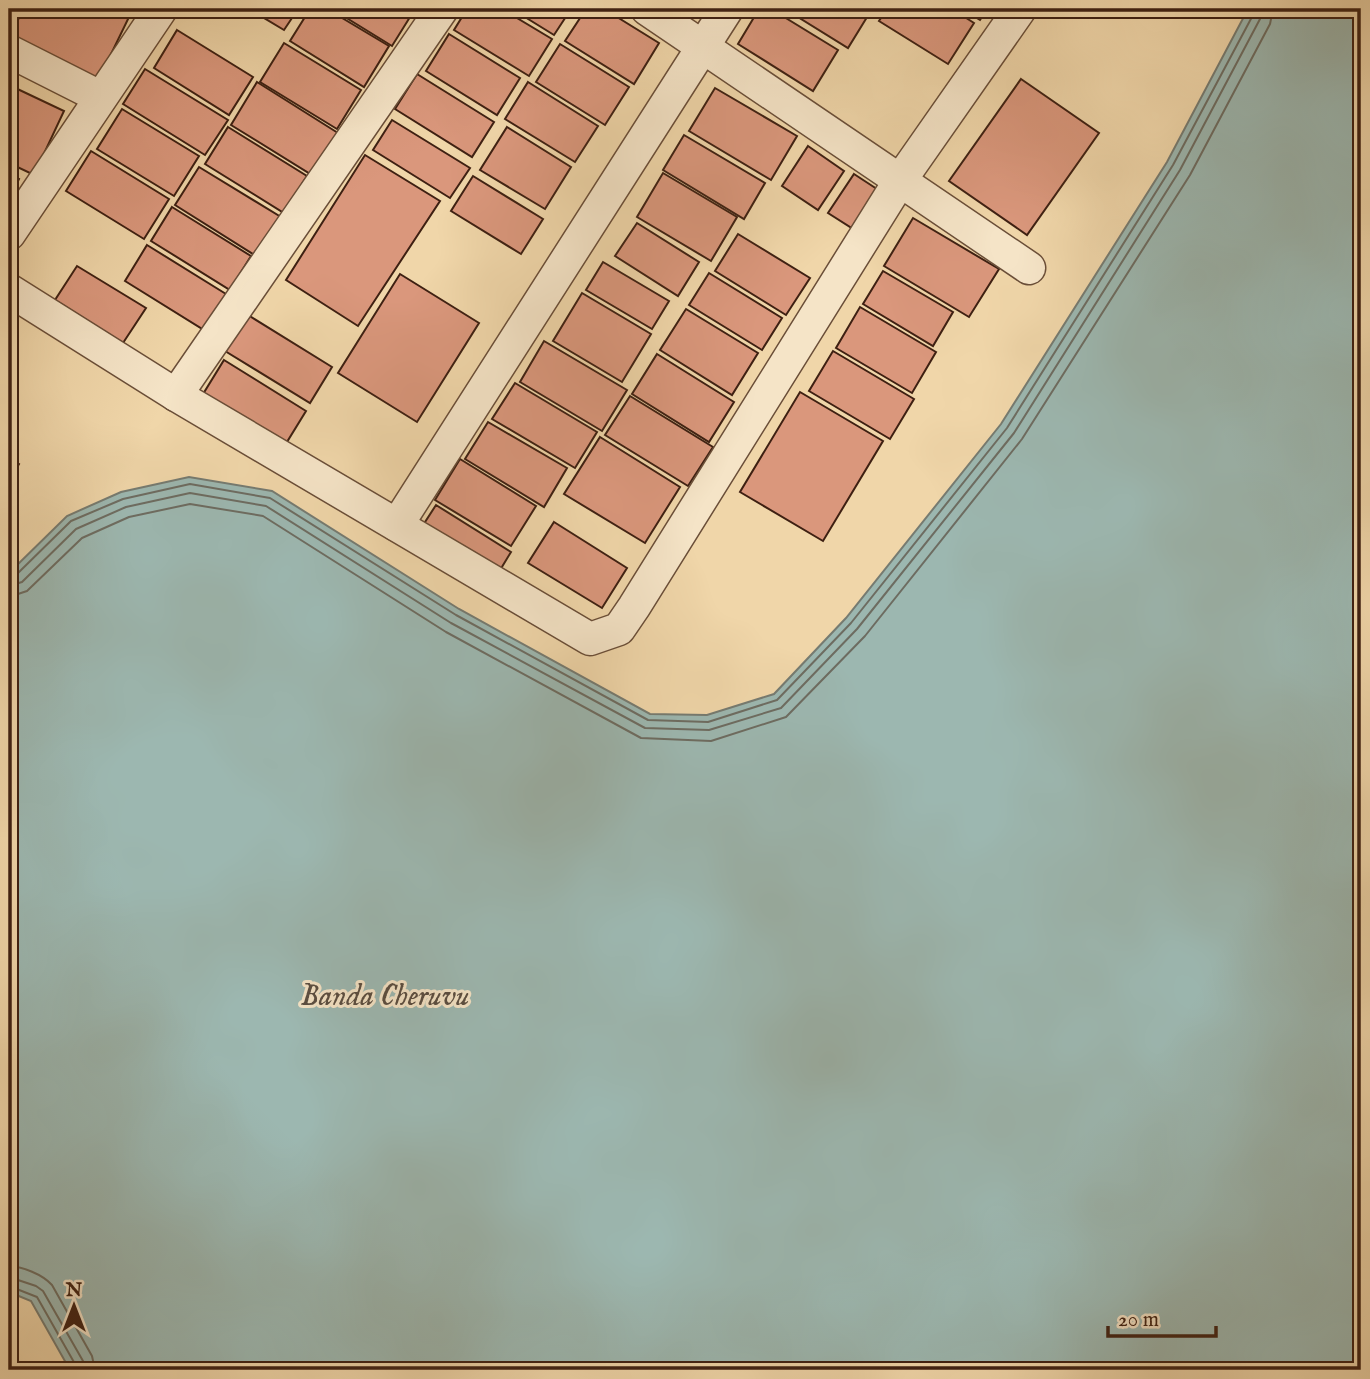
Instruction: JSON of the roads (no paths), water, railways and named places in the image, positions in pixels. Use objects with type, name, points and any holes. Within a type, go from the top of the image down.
[{"type":"street","points":[[9,234],[160,9]]},
{"type":"street","points":[[176,395],[442,9]]},
{"type":"street","points":[[647,9],[1028,268]]},
{"type":"street","points":[[397,525],[727,9]]},
{"type":"street","points":[[9,290],[176,395],[590,639],[619,629],[900,181],[1020,9]]},
{"type":"street","points":[[9,51],[100,97]]},
{"type":"water","name":"Banda Cheruvu","points":[[1248,9],[1361,9],[1361,1370],[70,1370],[31,1301],[9,1292],[9,573],[67,516],[121,492],[189,477],[272,491],[459,609],[650,714],[707,715],[774,694],[846,618],[1001,424],[1167,162]]}]
